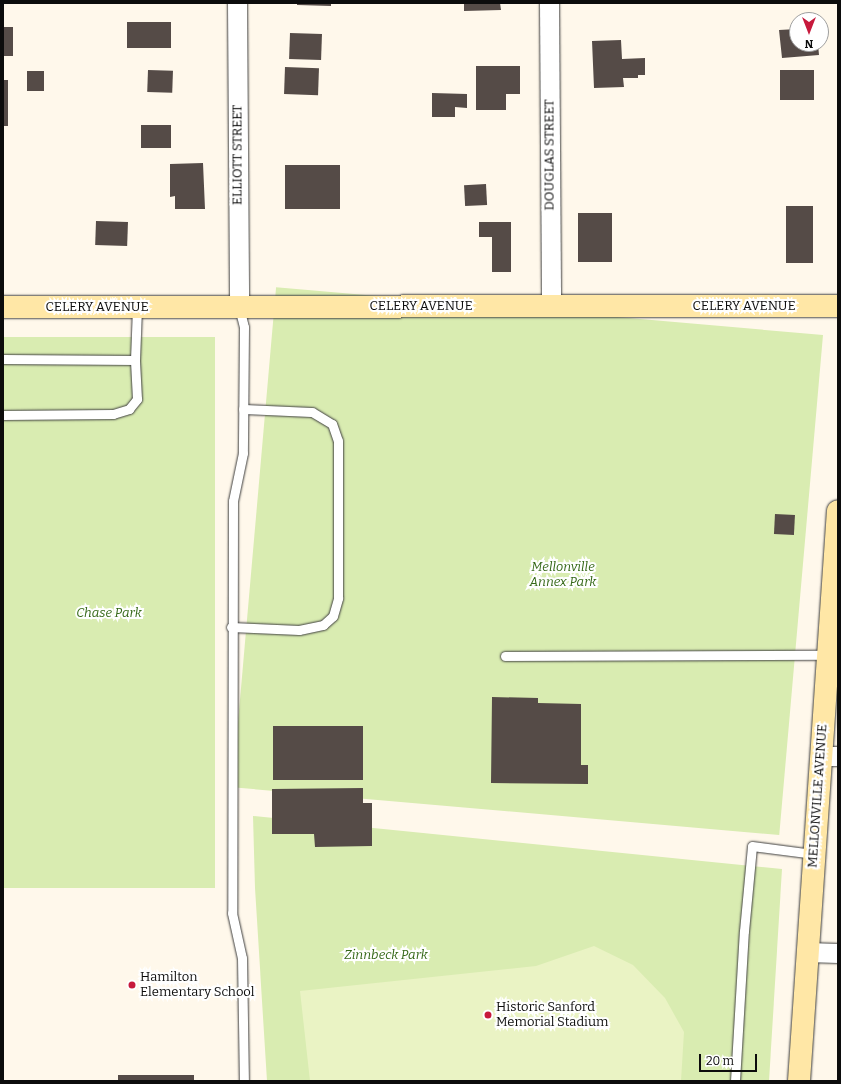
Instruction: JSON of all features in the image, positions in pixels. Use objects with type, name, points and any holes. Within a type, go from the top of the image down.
[{"type":"main road","name":"CELERY AVENUE","points":[[3,307],[838,306]]},
{"type":"main road","name":"MELLONVILLE AVENUE","points":[[799,1081],[814,854],[829,756],[828,655],[838,511]]},
{"type":"street","name":"ELLIOTT STREET","points":[[237,3],[239,307]]},
{"type":"street","name":"DOUGLAS STREET","points":[[549,3],[551,306]]},
{"type":"street","points":[[807,952],[838,953]]},
{"type":"lane","points":[[3,414],[113,414],[129,410],[137,398],[135,360],[137,307]]},
{"type":"lane","points":[[239,307],[244,328],[243,452],[233,501],[231,627],[232,913],[242,958],[244,1081]]},
{"type":"lane","points":[[3,359],[135,360]]},
{"type":"lane","points":[[231,627],[299,630],[323,625],[333,616],[338,598],[338,441],[332,424],[312,412],[243,409]]},
{"type":"lane","points":[[505,656],[828,655]]},
{"type":"lane","points":[[735,1081],[744,931],[752,846],[814,854]]},
{"type":"green space","name":"Mellonville Annex Park","points":[[276,287],[823,335],[779,835],[232,787]]},
{"type":"green space","name":"Chase Park","points":[[3,337],[215,337],[215,888],[3,888]]},
{"type":"green space","name":"Zinnbeck Park","points":[[253,816],[782,869],[769,1081],[267,1081],[255,888]]},
{"type":"green space","name":"Historic Sanford Memorial Stadium","points":[[594,946],[633,965],[665,998],[684,1032],[681,1081],[310,1081],[300,991],[536,966]]},
{"type":"building","points":[[297,3],[331,3],[331,6],[297,5]]},
{"type":"building","points":[[464,3],[500,3],[501,10],[464,11]]},
{"type":"building","points":[[127,22],[171,22],[171,48],[127,48]]},
{"type":"building","points":[[3,27],[13,27],[13,56],[3,56]]},
{"type":"building","points":[[789,29],[789,52],[819,52],[819,55],[782,58],[779,30]]},
{"type":"building","points":[[290,33],[322,34],[321,60],[289,59]]},
{"type":"building","points":[[621,40],[622,59],[645,58],[645,75],[638,75],[638,78],[623,78],[624,87],[594,88],[592,41]]},
{"type":"building","points":[[476,66],[520,66],[520,94],[506,94],[506,110],[476,110]]},
{"type":"building","points":[[285,67],[319,68],[318,95],[284,94]]},
{"type":"building","points":[[148,70],[173,71],[172,93],[147,92]]},
{"type":"building","points":[[780,70],[814,70],[814,100],[780,100]]},
{"type":"building","points":[[27,71],[44,71],[44,91],[27,91]]},
{"type":"building","points":[[3,80],[8,80],[8,126],[3,126]]},
{"type":"building","points":[[432,93],[467,94],[467,108],[455,107],[455,117],[432,117]]},
{"type":"building","points":[[141,125],[171,125],[171,148],[141,148]]},
{"type":"building","points":[[203,163],[205,209],[175,209],[175,196],[170,197],[170,164]]},
{"type":"building","points":[[285,165],[340,165],[340,209],[285,209]]},
{"type":"building","points":[[486,184],[487,205],[465,206],[464,185]]},
{"type":"building","points":[[786,206],[813,206],[813,263],[786,263]]},
{"type":"building","points":[[578,213],[612,213],[612,262],[578,262]]},
{"type":"building","points":[[96,221],[128,222],[127,246],[95,245]]},
{"type":"building","points":[[479,222],[511,222],[511,272],[492,272],[492,237],[479,237]]},
{"type":"building","points":[[775,514],[795,515],[794,535],[774,534]]},
{"type":"building","points":[[492,697],[538,698],[538,703],[581,704],[581,765],[588,765],[588,784],[491,783]]},
{"type":"building","points":[[273,726],[363,726],[363,780],[273,780]]},
{"type":"building","points":[[363,788],[363,803],[372,803],[372,846],[315,847],[314,834],[272,834],[272,789]]},
{"type":"building","points":[[118,1075],[194,1075],[194,1081],[118,1081]]},
{"type":"place","name":"Hamilton Elementary School","points":[[132,985]]},
{"type":"place","name":"Historic Sanford Memorial Stadium","points":[[488,1015]]}]
